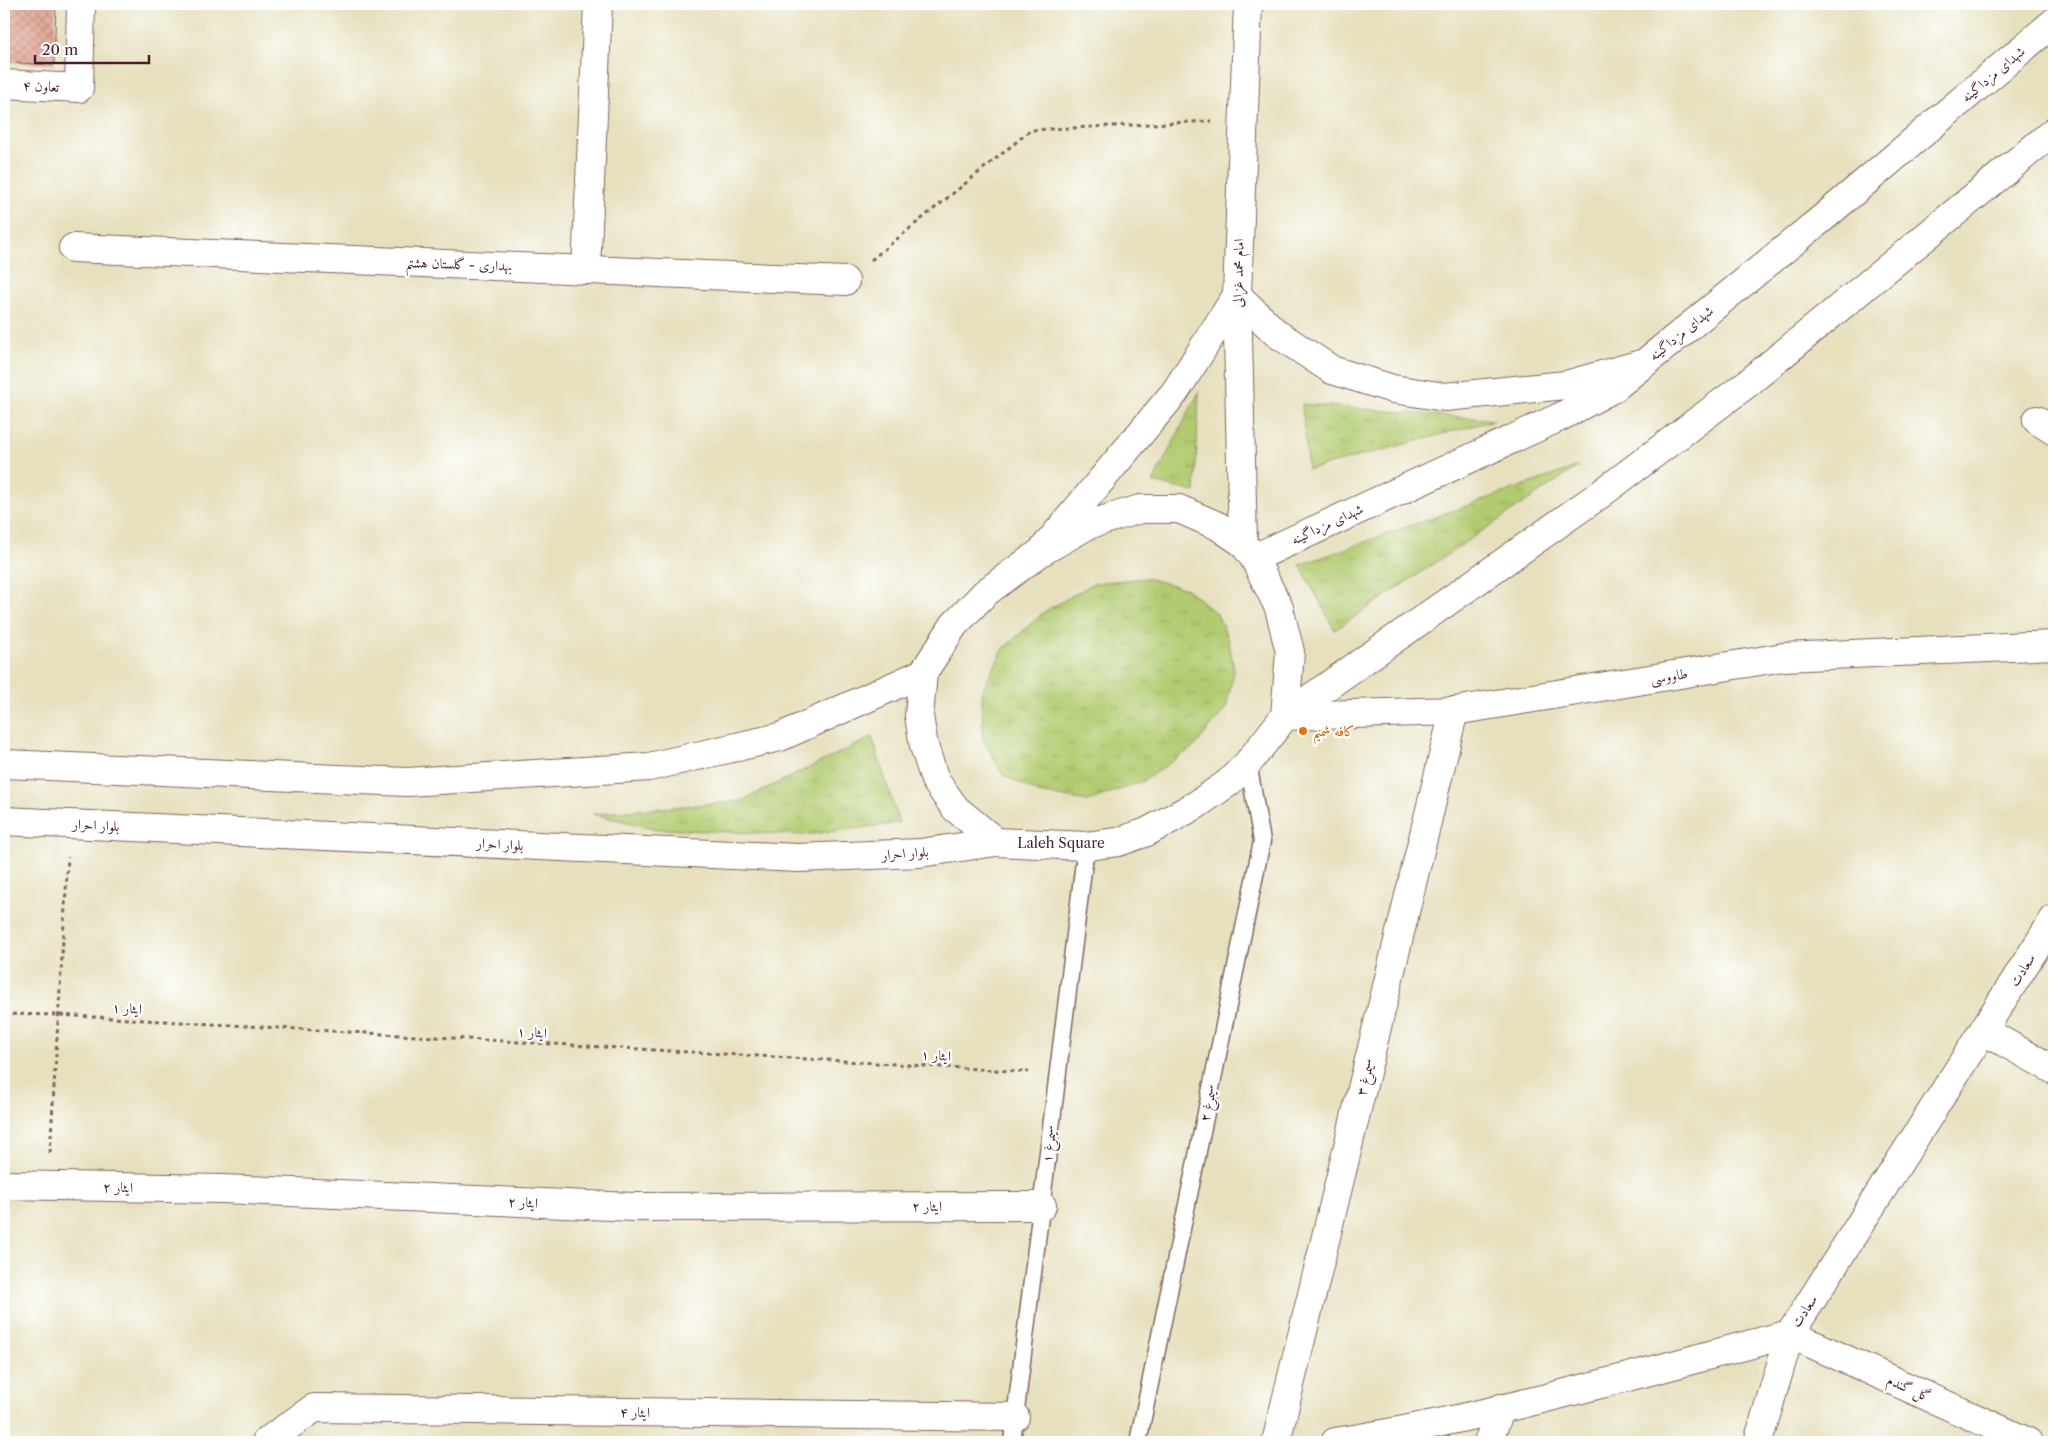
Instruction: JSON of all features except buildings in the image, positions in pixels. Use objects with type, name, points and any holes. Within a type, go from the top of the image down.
[{"type":"street","name":"تعاون ۴","points":[[4,84],[79,88],[81,4]]},
{"type":"street","points":[[586,270],[598,4]]},
{"type":"street","name":"امام محمد غزالی","points":[[1248,4],[1237,295],[1248,550]]},
{"type":"street","name":"شهدای مزداگینه","points":[[1248,550],[1560,417],[1614,388],[1824,217],[2054,22]]},
{"type":"street","points":[[1285,716],[1602,492],[1748,383],[2054,131]]},
{"type":"street","name":"بهداری - گلستان هشتم","points":[[73,248],[845,281]]},
{"type":"street","points":[[1041,552],[1174,392],[1237,295],[1276,333],[1332,370],[1392,388],[1446,398],[1566,385],[1645,363]]},
{"type":"street","points":[[996,842],[955,808],[935,780],[924,746],[919,716],[923,673],[954,625],[985,593],[1041,552],[1088,525],[1140,509],[1179,509],[1218,526],[1248,550],[1279,608],[1290,652],[1285,716]]},
{"type":"street","name":"طاووسی","points":[[1285,716],[1454,711],[1784,657],[2054,645]]},
{"type":"street","points":[[4,764],[407,782],[649,767],[780,737],[923,673]]},
{"type":"street","name":"سیمرغ ۳","points":[[1276,1442],[1454,711]]},
{"type":"street","name":"Laleh Square","points":[[996,842],[1086,846],[1118,842],[1147,832],[1196,805],[1228,782],[1248,763],[1285,716]]},
{"type":"street","name":"بلوار احرار","points":[[4,821],[798,858],[920,853],[996,842]]},
{"type":"street","name":"سعادت","points":[[1335,1442],[1386,1438],[1790,1334],[2054,919]]},
{"type":"street","points":[[1984,1030],[2054,1070]]},
{"type":"street","name":"ایثار ۲","points":[[4,1185],[222,1188],[634,1207],[1042,1206]]},
{"type":"street","points":[[1758,1442],[1790,1334]]},
{"type":"street","name":"گل گندم","points":[[1790,1334],[2028,1442]]},
{"type":"street","name":"ایثار ۴","points":[[266,1442],[314,1408],[1014,1430]]},
{"type":"street","points":[[1488,1442],[1501,1408]]},
{"type":"lane","name":"سیمرغ ۲","points":[[1138,1442],[1262,841],[1248,763]]},
{"type":"lane","name":"سیمرغ ۱","points":[[1014,1430],[1086,846]]},
{"type":"path","points":[[845,281],[1031,130],[1244,119]]},
{"type":"path","points":[[48,1186],[60,1016],[70,824]]},
{"type":"path","name":"ایثار ۱","points":[[4,1014],[1058,1073]]},
{"type":"green space","points":[[1199,392],[1195,492],[1153,482]]},
{"type":"green space","points":[[1302,404],[1495,420],[1308,470]]},
{"type":"green space","points":[[1579,466],[1335,630],[1300,565]]},
{"type":"green space","points":[[1146,578],[1187,589],[1217,614],[1229,641],[1234,670],[1226,708],[1195,746],[1143,781],[1088,801],[1039,793],[1003,775],[983,739],[982,691],[1004,648],[1044,612],[1094,583]]},
{"type":"green space","points":[[872,737],[899,823],[804,835],[657,829],[593,814],[741,801]]},
{"type":"place","name":"کافه شمیم","points":[[1303,731]]}]
